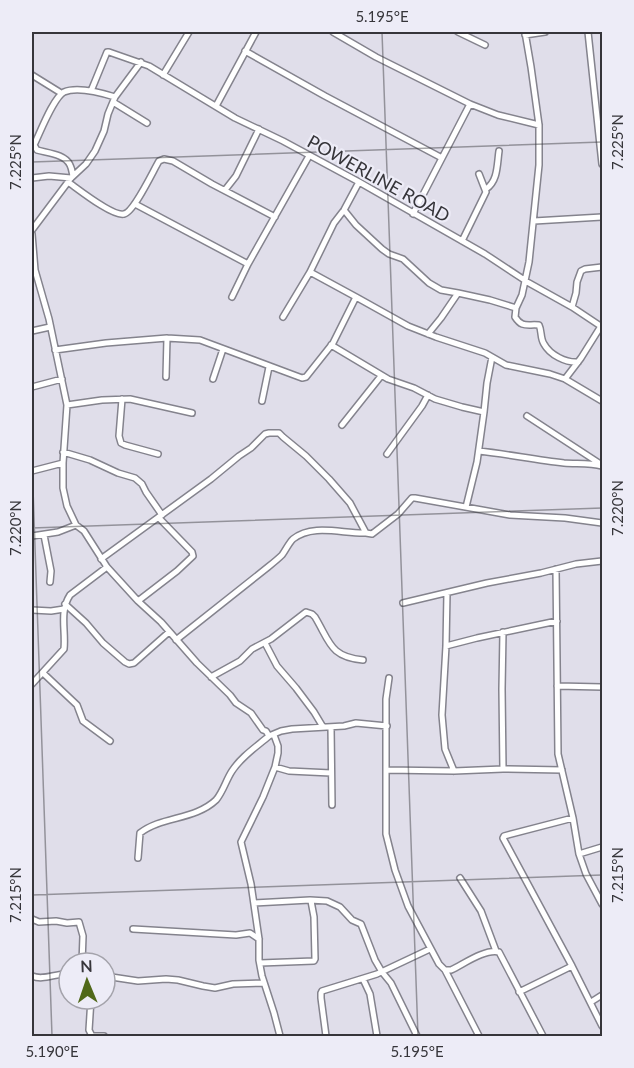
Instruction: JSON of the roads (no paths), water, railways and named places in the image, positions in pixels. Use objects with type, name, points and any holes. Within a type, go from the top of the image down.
[{"type":"street","points":[[163,75],[189,32]]},
{"type":"street","points":[[216,106],[256,32]]},
{"type":"street","points":[[333,32],[376,57],[470,104],[498,115],[539,125]]},
{"type":"street","points":[[458,32],[485,45]]},
{"type":"street","points":[[545,32],[525,33],[539,125],[539,165],[529,262],[515,317],[519,323],[524,325],[539,325],[542,329],[543,343],[562,360],[578,362]]},
{"type":"street","points":[[588,32],[603,164]]},
{"type":"street","points":[[245,51],[442,158]]},
{"type":"street","name":"POWERLINE ROAD","points":[[91,91],[107,52],[141,62],[235,118],[359,182],[602,326]]},
{"type":"street","points":[[141,62],[114,100],[95,151],[86,164],[70,178],[32,232],[35,270],[67,405],[63,488],[67,506],[76,525],[84,531],[106,567],[138,601],[161,621],[196,663],[236,703],[251,713],[278,746],[275,766],[241,842],[254,903],[263,982],[280,1036]]},
{"type":"street","points":[[32,75],[61,93]]},
{"type":"street","points":[[594,82],[603,80]]},
{"type":"street","points":[[70,178],[67,161],[55,154],[37,150],[34,145],[61,93],[91,91],[114,100],[147,123]]},
{"type":"street","points":[[413,214],[470,104]]},
{"type":"street","points":[[225,190],[236,176],[259,129]]},
{"type":"street","points":[[462,241],[486,189],[492,185],[499,151]]},
{"type":"street","points":[[232,297],[309,156]]},
{"type":"street","points":[[32,178],[49,176],[70,178],[95,201],[118,214],[124,214],[129,212],[135,204],[161,159],[173,161],[275,217]]},
{"type":"street","points":[[478,174],[486,189]]},
{"type":"street","points":[[283,317],[359,182]]},
{"type":"street","points":[[135,204],[248,264]]},
{"type":"street","points":[[344,210],[356,225],[382,249],[403,259],[429,284],[441,290],[516,308]]},
{"type":"street","points":[[534,221],[603,217]]},
{"type":"street","points":[[572,307],[580,272],[603,267]]},
{"type":"street","points":[[310,272],[388,316],[428,334],[485,354],[506,365],[565,379],[603,401]]},
{"type":"street","points":[[428,334],[458,293]]},
{"type":"street","points":[[55,351],[106,343],[167,338],[200,340],[302,378],[306,377],[331,345],[356,297]]},
{"type":"street","points":[[565,379],[602,326]]},
{"type":"street","points":[[32,331],[50,327]]},
{"type":"street","points":[[166,377],[167,338]]},
{"type":"street","points":[[331,345],[381,376],[462,407],[484,412]]},
{"type":"street","points":[[213,379],[223,348]]},
{"type":"street","points":[[466,507],[479,451],[492,357]]},
{"type":"street","points":[[262,401],[269,367]]},
{"type":"street","points":[[342,425],[381,376]]},
{"type":"street","points":[[32,387],[62,380]]},
{"type":"street","points":[[387,454],[428,395]]},
{"type":"street","points":[[67,405],[122,399],[137,400],[192,413]]},
{"type":"street","points":[[122,399],[119,436],[121,443],[158,454]]},
{"type":"street","points":[[527,416],[603,465]]},
{"type":"street","points":[[100,559],[211,479],[265,434],[273,433],[283,436],[329,479],[350,503],[366,533]]},
{"type":"street","points":[[479,451],[568,464],[603,465]]},
{"type":"street","points":[[63,452],[135,478],[142,484],[161,516],[192,552],[193,556],[177,571],[138,601]]},
{"type":"street","points":[[32,471],[63,463]]},
{"type":"street","points":[[176,640],[282,555],[293,539],[309,532],[327,530],[372,534],[398,514],[413,498],[510,515],[603,523]]},
{"type":"street","points":[[32,536],[68,529],[76,525]]},
{"type":"street","points":[[44,535],[51,571],[50,582]]},
{"type":"street","points":[[403,603],[576,564],[603,561]]},
{"type":"street","points":[[32,684],[64,649],[65,607],[70,595],[106,567]]},
{"type":"street","points":[[556,569],[558,749],[579,854],[586,874],[603,904]]},
{"type":"street","points":[[447,593],[442,715],[445,749],[454,771]]},
{"type":"street","points":[[65,607],[86,623],[103,643],[129,664],[134,663],[169,632]]},
{"type":"street","points":[[32,610],[51,611],[65,607]]},
{"type":"street","points":[[211,678],[240,661],[252,649],[264,644],[303,614],[309,612],[315,617],[331,647],[349,658],[363,660]]},
{"type":"street","points":[[446,646],[557,621]]},
{"type":"street","points":[[503,632],[503,769]]},
{"type":"street","points":[[264,644],[276,666],[314,711],[322,727]]},
{"type":"street","points":[[42,673],[76,705],[83,721],[110,741]]},
{"type":"street","points":[[389,678],[386,699],[386,834],[395,870],[408,906],[479,1036]]},
{"type":"street","points":[[557,686],[603,687]]},
{"type":"street","points":[[138,858],[140,833],[160,822],[199,811],[216,799],[241,760],[271,736],[285,730],[356,723],[387,726]]},
{"type":"street","points":[[331,727],[332,805]]},
{"type":"street","points":[[275,766],[289,771],[331,773]]},
{"type":"street","points":[[386,770],[562,770]]},
{"type":"street","points":[[573,818],[503,838],[603,1026]]},
{"type":"street","points":[[579,854],[603,848]]},
{"type":"street","points":[[460,878],[481,911],[496,951],[500,954],[543,1036]]},
{"type":"street","points":[[260,963],[314,961],[314,917],[311,901]]},
{"type":"street","points":[[254,903],[327,902],[340,907],[352,920],[361,924],[375,960],[391,983],[417,1036]]},
{"type":"street","points":[[32,919],[39,922],[79,922],[83,936],[82,951]]},
{"type":"street","points":[[133,929],[236,935],[250,933],[259,939]]},
{"type":"street","points":[[326,1036],[322,991],[382,972],[430,949]]},
{"type":"street","points":[[445,970],[451,970],[496,951]]},
{"type":"street","points":[[519,992],[572,966]]},
{"type":"street","points":[[32,976],[40,979],[57,974]]},
{"type":"street","points":[[117,978],[138,981],[178,980],[215,988],[263,982]]},
{"type":"street","points":[[363,979],[370,994],[377,1036]]},
{"type":"street","points":[[591,1002],[603,995]]},
{"type":"street","points":[[90,1011],[91,1036],[104,1036]]}]
